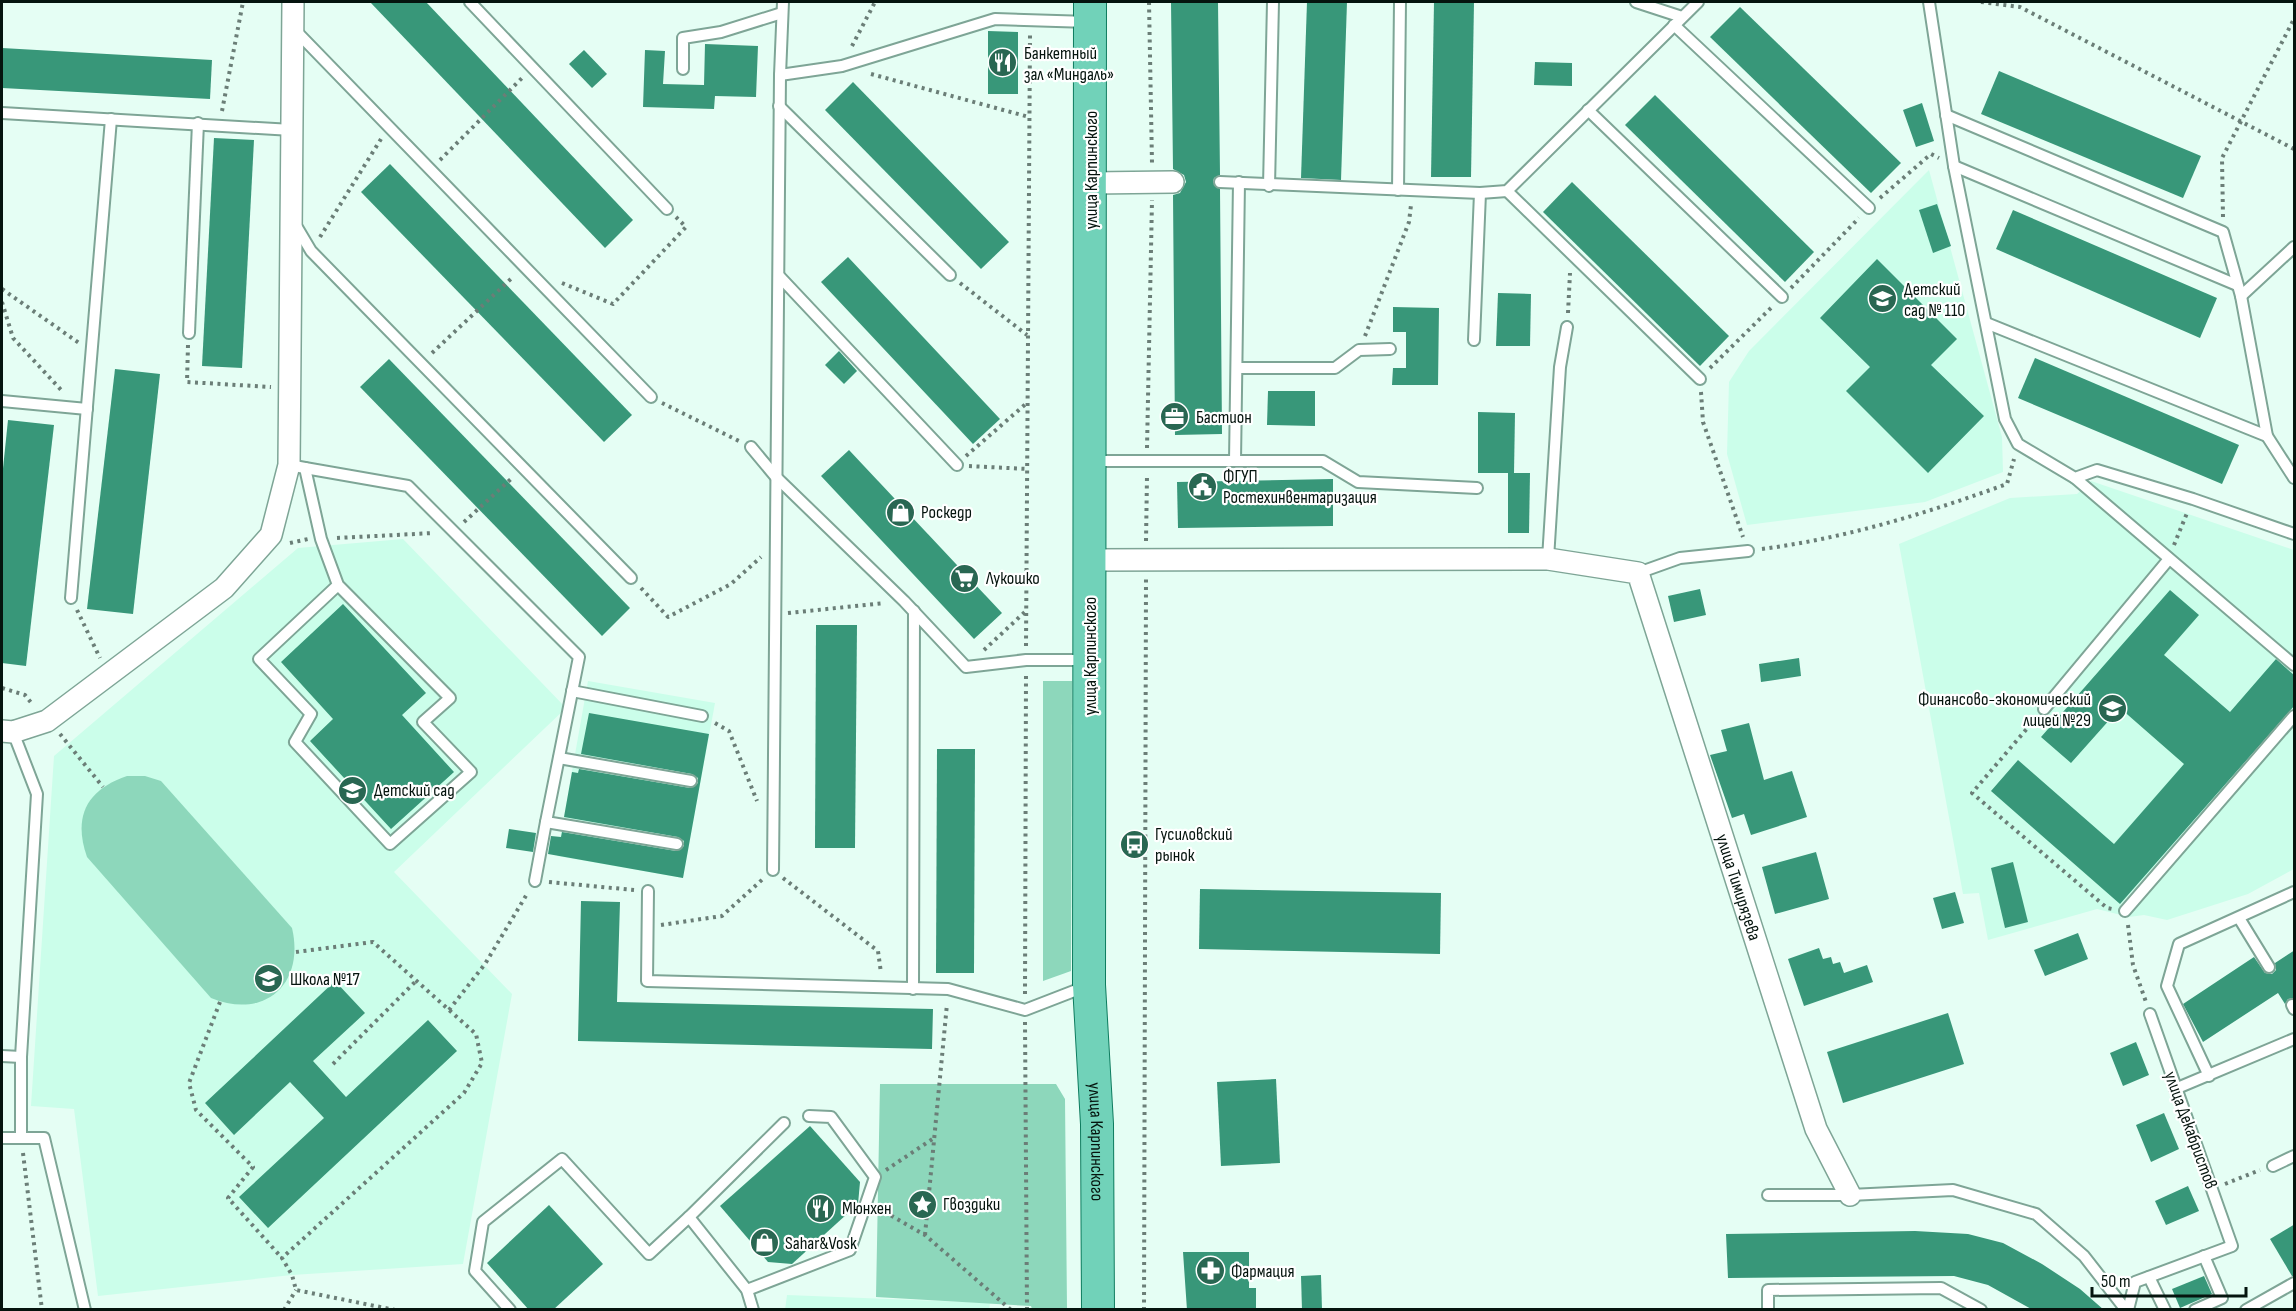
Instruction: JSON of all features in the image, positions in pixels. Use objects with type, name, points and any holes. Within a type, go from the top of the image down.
[{"type":"main road","name":"улица Карпинского","points":[[1090,12],[1092,183],[1089,985],[1097,1124],[1098,1310]]},
{"type":"street","points":[[7,731],[47,721],[224,588],[271,534],[297,466],[290,388],[293,2]]},
{"type":"street","points":[[1092,183],[1163,182]]},
{"type":"street","points":[[1090,560],[1548,559],[1638,573]]},
{"type":"street","name":"улица Тимирязева","points":[[1638,573],[1816,1129],[1850,1195]]},
{"type":"lane","points":[[470,2],[667,208]]},
{"type":"lane","points":[[773,870],[779,106],[783,2]]},
{"type":"lane","points":[[1269,186],[1273,2]]},
{"type":"lane","points":[[1398,190],[1400,2]]},
{"type":"lane","points":[[1636,2],[1678,21],[1869,208]]},
{"type":"lane","points":[[1220,182],[1412,191],[1480,193],[1507,191],[1698,2]]},
{"type":"lane","points":[[1929,2],[1954,166],[2005,419],[2018,444],[2075,478],[2295,665]]},
{"type":"lane","points":[[780,75],[842,66],[995,20],[1090,12]]},
{"type":"lane","points":[[682,69],[683,38],[721,32],[782,13]]},
{"type":"lane","points":[[293,27],[387,128],[651,397]]},
{"type":"lane","points":[[779,106],[950,275]]},
{"type":"lane","points":[[1588,110],[1782,297]]},
{"type":"lane","points":[[2,113],[292,130]]},
{"type":"lane","points":[[1946,115],[2223,232],[2239,290],[2267,436],[2295,478]]},
{"type":"lane","points":[[71,597],[82,409],[92,352],[111,119]]},
{"type":"lane","points":[[189,333],[198,123]]},
{"type":"lane","points":[[1954,166],[2239,290]]},
{"type":"lane","points":[[1235,461],[1239,182]]},
{"type":"lane","points":[[1507,191],[1700,379]]},
{"type":"lane","points":[[1474,340],[1480,193]]},
{"type":"lane","points":[[291,218],[311,251],[631,578]]},
{"type":"lane","points":[[2239,290],[2295,247]]},
{"type":"lane","points":[[779,276],[957,465]]},
{"type":"lane","points":[[1986,323],[2267,436]]},
{"type":"lane","points":[[1548,559],[1560,367],[1567,327]]},
{"type":"lane","points":[[1238,368],[1335,368],[1359,350],[1390,350]]},
{"type":"lane","points":[[2,402],[82,409]]},
{"type":"lane","points":[[751,447],[776,477],[904,601],[966,667],[1026,660],[1090,660]]},
{"type":"lane","points":[[1091,461],[1323,461],[1358,482],[1477,488]]},
{"type":"lane","points":[[338,585],[259,659],[311,714],[295,742],[390,844],[471,772],[423,722],[450,698],[338,585],[297,466],[408,486],[579,657],[535,881]]},
{"type":"lane","points":[[2075,478],[2097,470],[2193,499],[2295,534]]},
{"type":"lane","points":[[1638,573],[1680,558],[1748,551]]},
{"type":"lane","points":[[2044,709],[2169,559]]},
{"type":"lane","points":[[913,988],[914,611]]},
{"type":"lane","points":[[572,691],[702,716]]},
{"type":"lane","points":[[2125,911],[2295,716]]},
{"type":"lane","points":[[7,731],[37,794],[21,1057],[21,1137]]},
{"type":"lane","points":[[559,758],[691,781]]},
{"type":"lane","points":[[546,822],[677,844]]},
{"type":"lane","points":[[648,891],[647,981],[948,989],[1025,1010],[1089,985]]},
{"type":"lane","points":[[2209,1076],[2167,986],[2179,944],[2295,892]]},
{"type":"lane","points":[[2239,918],[2269,967]]},
{"type":"lane","name":"улица Декабристов","points":[[2150,1014],[2232,1246],[2204,1256]]},
{"type":"lane","points":[[2175,1089],[2295,1039]]},
{"type":"lane","points":[[2,1056],[21,1057]]},
{"type":"lane","points":[[747,1290],[850,1250],[875,1177],[831,1117],[809,1116]]},
{"type":"lane","points":[[510,1310],[475,1271],[483,1222],[562,1159],[649,1254],[784,1123]]},
{"type":"lane","points":[[2,1138],[44,1138],[85,1310]]},
{"type":"lane","points":[[2273,1166],[2295,1156]]},
{"type":"lane","points":[[1768,1195],[1850,1195],[1953,1190],[2036,1214],[2084,1256],[2127,1310]]},
{"type":"lane","points":[[689,1217],[747,1290],[753,1310]]},
{"type":"lane","points":[[2127,1310],[2135,1282],[2204,1256],[2222,1298],[2195,1310]]},
{"type":"lane","points":[[2150,1277],[2165,1310]]},
{"type":"lane","points":[[2246,1310],[2295,1283]]},
{"type":"lane","points":[[1768,1310],[1768,1290],[1941,1288],[1981,1310]]},
{"type":"path","points":[[219,124],[243,2]]},
{"type":"path","points":[[875,2],[842,66],[1029,117]]},
{"type":"path","points":[[1144,1310],[1147,461],[1163,182],[1149,2]]},
{"type":"path","points":[[1982,2],[2020,7],[2295,149]]},
{"type":"path","points":[[2223,232],[2222,158],[2295,19]]},
{"type":"path","points":[[430,171],[533,67]]},
{"type":"path","points":[[311,251],[387,128]]},
{"type":"path","points":[[1869,208],[1931,154],[1954,166]]},
{"type":"path","points":[[1359,350],[1409,222],[1412,191]]},
{"type":"path","points":[[1567,327],[1571,254]]},
{"type":"path","points":[[950,275],[1028,336]]},
{"type":"path","points":[[2,289],[92,352]]},
{"type":"path","points":[[2,302],[13,338],[82,409]]},
{"type":"path","points":[[189,333],[187,382],[290,388]]},
{"type":"path","points":[[1700,379],[1703,422],[1748,551],[1812,543],[1914,516],[2007,484],[2018,444]]},
{"type":"path","points":[[651,397],[751,447]]},
{"type":"path","points":[[957,465],[1028,402]]},
{"type":"path","points":[[957,465],[1028,469]]},
{"type":"path","points":[[321,539],[453,532],[523,467]]},
{"type":"path","points":[[2169,559],[2193,499]]},
{"type":"path","points":[[631,578],[668,617],[731,584],[776,544]]},
{"type":"path","points":[[71,597],[108,675]]},
{"type":"path","points":[[775,614],[904,601]]},
{"type":"path","points":[[966,667],[1027,610]]},
{"type":"path","points":[[2,688],[25,695],[69,743],[103,787]]},
{"type":"path","points":[[2044,709],[1972,793],[2107,908],[2125,911],[2129,917],[2128,931],[2133,965],[2150,1014]]},
{"type":"path","points":[[702,716],[729,731],[773,841]]},
{"type":"path","points":[[648,927],[722,916],[773,870],[878,951],[883,988]]},
{"type":"path","points":[[449,1010],[485,964],[535,881],[648,891]]},
{"type":"path","points":[[282,1258],[464,1093],[482,1063],[476,1034],[373,942],[296,952]]},
{"type":"path","points":[[333,1064],[417,981]]},
{"type":"path","points":[[925,1235],[948,989]]},
{"type":"path","points":[[220,1002],[189,1083],[196,1110],[253,1167],[228,1198],[282,1258],[292,1275],[296,1290],[284,1310]]},
{"type":"path","points":[[21,1137],[42,1310]]},
{"type":"path","points":[[875,1177],[935,1137]]},
{"type":"path","points":[[2213,1188],[2273,1166]]},
{"type":"path","points":[[867,1201],[925,1235],[1011,1310]]},
{"type":"path","points":[[296,1290],[396,1310]]},
{"type":"shaded area","name":"Детский сад № 110","points":[[1929,170],[2002,437],[2003,472],[1925,502],[1747,525],[1727,454],[1729,382],[1749,351]]},
{"type":"shaded area","name":"Финансово-экономический лицей №29","points":[[2091,481],[2294,550],[2294,869],[2248,894],[2167,920],[2144,915],[2129,917],[2097,909],[1988,940],[1979,893],[1963,894],[1899,544],[2010,498],[2077,494]]},
{"type":"shaded area","name":"Школа №17","points":[[403,539],[566,708],[394,872],[512,994],[463,1264],[292,1275],[98,1296],[74,1109],[31,1106],[54,756],[298,548]]},
{"type":"shaded area","points":[[588,681],[715,703],[683,878],[557,856]]},
{"type":"shaded area","points":[[1043,681],[1072,681],[1071,971],[1043,981]]},
{"type":"shaded area","points":[[127,776],[145,776],[161,781],[292,928],[294,948],[292,966],[286,981],[277,992],[264,1000],[248,1004],[231,1004],[211,998],[87,857],[82,829],[86,807],[101,789]]},
{"type":"shaded area","points":[[880,1084],[1056,1084],[1065,1099],[1067,1309],[1032,1309],[1031,1306],[876,1297]]},
{"type":"shaded area","points":[[787,1295],[990,1303],[989,1310],[785,1310]]},
{"type":"building","points":[[370,2],[426,2],[633,220],[605,248]]},
{"type":"building","points":[[1171,2],[1218,2],[1220,175],[1214,178],[1213,182],[1220,189],[1222,434],[1175,435],[1173,195],[1180,193],[1186,182],[1184,175],[1173,169]]},
{"type":"building","points":[[1307,2],[1347,2],[1341,180],[1301,178]]},
{"type":"building","points":[[1434,2],[1474,2],[1471,177],[1431,177]]},
{"type":"building","points":[[1740,7],[1901,163],[1871,193],[1710,37]]},
{"type":"building","name":"Банкетный зал «Миндаль»","points":[[988,31],[1018,32],[1018,94],[988,94]]},
{"type":"building","points":[[705,44],[758,46],[756,97],[715,96],[714,109],[643,107],[645,50],[665,51],[663,84],[704,85]]},
{"type":"building","points":[[2,48],[212,60],[210,99],[2,88]]},
{"type":"building","points":[[584,50],[607,74],[592,88],[569,64]]},
{"type":"building","points":[[1535,62],[1572,63],[1572,86],[1534,85]]},
{"type":"building","points":[[1999,71],[2201,156],[2183,198],[1981,114]]},
{"type":"building","points":[[853,82],[1009,242],[981,269],[825,110]]},
{"type":"building","points":[[1655,95],[1814,252],[1785,282],[1625,125]]},
{"type":"building","points":[[1922,103],[1934,141],[1916,147],[1903,110]]},
{"type":"building","points":[[214,138],[254,140],[242,368],[202,366]]},
{"type":"building","points":[[390,164],[632,415],[604,442],[361,192]]},
{"type":"building","points":[[1572,182],[1729,336],[1700,366],[1543,212]]},
{"type":"building","points":[[1937,204],[1951,246],[1933,253],[1919,210]]},
{"type":"building","points":[[2013,210],[2217,298],[2200,338],[1996,249]]},
{"type":"building","points":[[848,257],[1000,419],[973,444],[821,282]]},
{"type":"building","points":[[1877,259],[1957,339],[1931,365],[1984,416],[1928,473],[1846,391],[1870,367],[1820,318]]},
{"type":"building","points":[[1498,293],[1531,294],[1530,346],[1496,346]]},
{"type":"building","points":[[1393,307],[1439,308],[1438,385],[1392,385],[1393,368],[1406,368],[1406,332],[1393,332]]},
{"type":"building","points":[[839,351],[857,371],[844,384],[825,365]]},
{"type":"building","points":[[2035,358],[2239,445],[2222,484],[2018,398]]},
{"type":"building","points":[[389,359],[630,608],[602,636],[360,387]]},
{"type":"building","points":[[115,369],[160,374],[133,614],[87,609]]},
{"type":"building","points":[[1268,391],[1315,391],[1315,426],[1267,425]]},
{"type":"building","points":[[1478,412],[1515,413],[1514,473],[1478,473]]},
{"type":"building","points":[[8,420],[54,425],[26,666],[2,663],[2,478]]},
{"type":"building","points":[[849,450],[1002,613],[974,639],[821,476]]},
{"type":"building","points":[[1508,473],[1530,473],[1529,533],[1508,533]]},
{"type":"building","points":[[1333,479],[1333,526],[1178,528],[1177,482]]},
{"type":"building","points":[[1700,589],[1706,615],[1674,622],[1668,596]]},
{"type":"building","points":[[2170,590],[2199,615],[2164,655],[2230,712],[2276,659],[2295,676],[2295,705],[2120,904],[1991,791],[2018,760],[2114,844],[2184,764],[2120,708],[2071,763],[2041,737]]},
{"type":"building","points":[[343,604],[426,693],[402,715],[454,772],[391,829],[310,741],[333,719],[281,662]]},
{"type":"building","points":[[816,625],[857,625],[855,848],[815,848]]},
{"type":"building","points":[[1799,658],[1801,676],[1761,682],[1759,664]]},
{"type":"building","points":[[589,713],[709,734],[683,878],[548,854],[551,836],[561,837],[562,832],[676,851],[684,846],[684,841],[678,837],[564,817],[572,772],[578,773],[579,769],[690,788],[698,783],[698,778],[692,774],[581,754]]},
{"type":"building","points":[[1749,723],[1764,780],[1792,771],[1807,817],[1751,835],[1744,814],[1732,818],[1710,755],[1727,751],[1721,730]]},
{"type":"building","points":[[937,749],[975,749],[974,973],[936,973]]},
{"type":"building","points":[[509,829],[536,833],[533,852],[506,848]]},
{"type":"building","points":[[1816,852],[1829,899],[1775,914],[1762,867]]},
{"type":"building","points":[[2013,862],[2028,922],[2005,928],[1991,868]]},
{"type":"building","points":[[1200,889],[1441,893],[1440,954],[1199,949]]},
{"type":"building","points":[[1955,892],[1964,923],[1942,929],[1933,898]]},
{"type":"building","points":[[581,901],[620,902],[617,1002],[933,1009],[932,1049],[578,1041]]},
{"type":"building","points":[[2078,933],[2088,959],[2045,976],[2034,950]]},
{"type":"building","points":[[1819,948],[1823,959],[1831,957],[1833,964],[1840,962],[1844,973],[1867,965],[1873,982],[1804,1006],[1788,959]]},
{"type":"building","points":[[2295,950],[2295,998],[2288,999],[2285,1004],[2278,993],[2203,1042],[2183,1004],[2254,957],[2265,973],[2272,974],[2276,970],[2275,963]]},
{"type":"building","points":[[335,981],[365,1013],[313,1061],[346,1097],[428,1020],[457,1051],[268,1228],[239,1197],[324,1118],[290,1082],[234,1135],[205,1103]]},
{"type":"building","points":[[1948,1013],[1964,1064],[1843,1103],[1827,1052]]},
{"type":"building","points":[[2136,1042],[2149,1075],[2123,1086],[2110,1053]]},
{"type":"building","points":[[1276,1079],[1280,1163],[1221,1166],[1217,1082]]},
{"type":"building","points":[[2164,1113],[2179,1149],[2151,1162],[2136,1125]]},
{"type":"building","points":[[810,1126],[860,1182],[858,1204],[792,1264],[768,1262],[720,1206]]},
{"type":"building","points":[[2188,1186],[2199,1211],[2166,1225],[2155,1201]]},
{"type":"building","points":[[549,1205],[603,1264],[553,1310],[529,1310],[487,1263]]},
{"type":"building","points":[[2295,1224],[2295,1276],[2292,1276],[2270,1239]]},
{"type":"building","points":[[1915,1231],[1968,1234],[2003,1243],[2042,1264],[2080,1289],[2104,1310],[2033,1310],[1988,1285],[1954,1276],[1728,1278],[1726,1234]]},
{"type":"building","points":[[1183,1252],[1249,1252],[1249,1288],[1256,1288],[1256,1310],[1187,1310]]},
{"type":"building","points":[[1321,1275],[1322,1310],[1302,1310],[1301,1276]]},
{"type":"building","points":[[2204,1276],[2212,1294],[2180,1308],[2172,1289]]},
{"type":"place","name":"Банкетный зал «Миндаль»","points":[[1003,63]]},
{"type":"place","name":"Детский сад № 110","points":[[1883,299]]},
{"type":"place","name":"Бастион","points":[[1175,417]]},
{"type":"place","name":"ФГУП Ростехинвентаризация","points":[[1202,486]]},
{"type":"place","name":"Роскедр","points":[[900,512]]},
{"type":"place","name":"Лукошко","points":[[965,578]]},
{"type":"place","name":"Финансово-экономический лицей №29","points":[[2112,709]]},
{"type":"place","name":"Детский сад","points":[[353,790]]},
{"type":"place","name":"Гусиловский рынок","points":[[1134,844]]},
{"type":"place","name":"Школа №17","points":[[269,979]]},
{"type":"place","name":"Гвоздики","points":[[922,1204]]},
{"type":"place","name":"Мюнхен","points":[[821,1208]]},
{"type":"place","name":"Sahar&Vosk","points":[[764,1243]]},
{"type":"place","name":"Фармация","points":[[1210,1271]]}]
